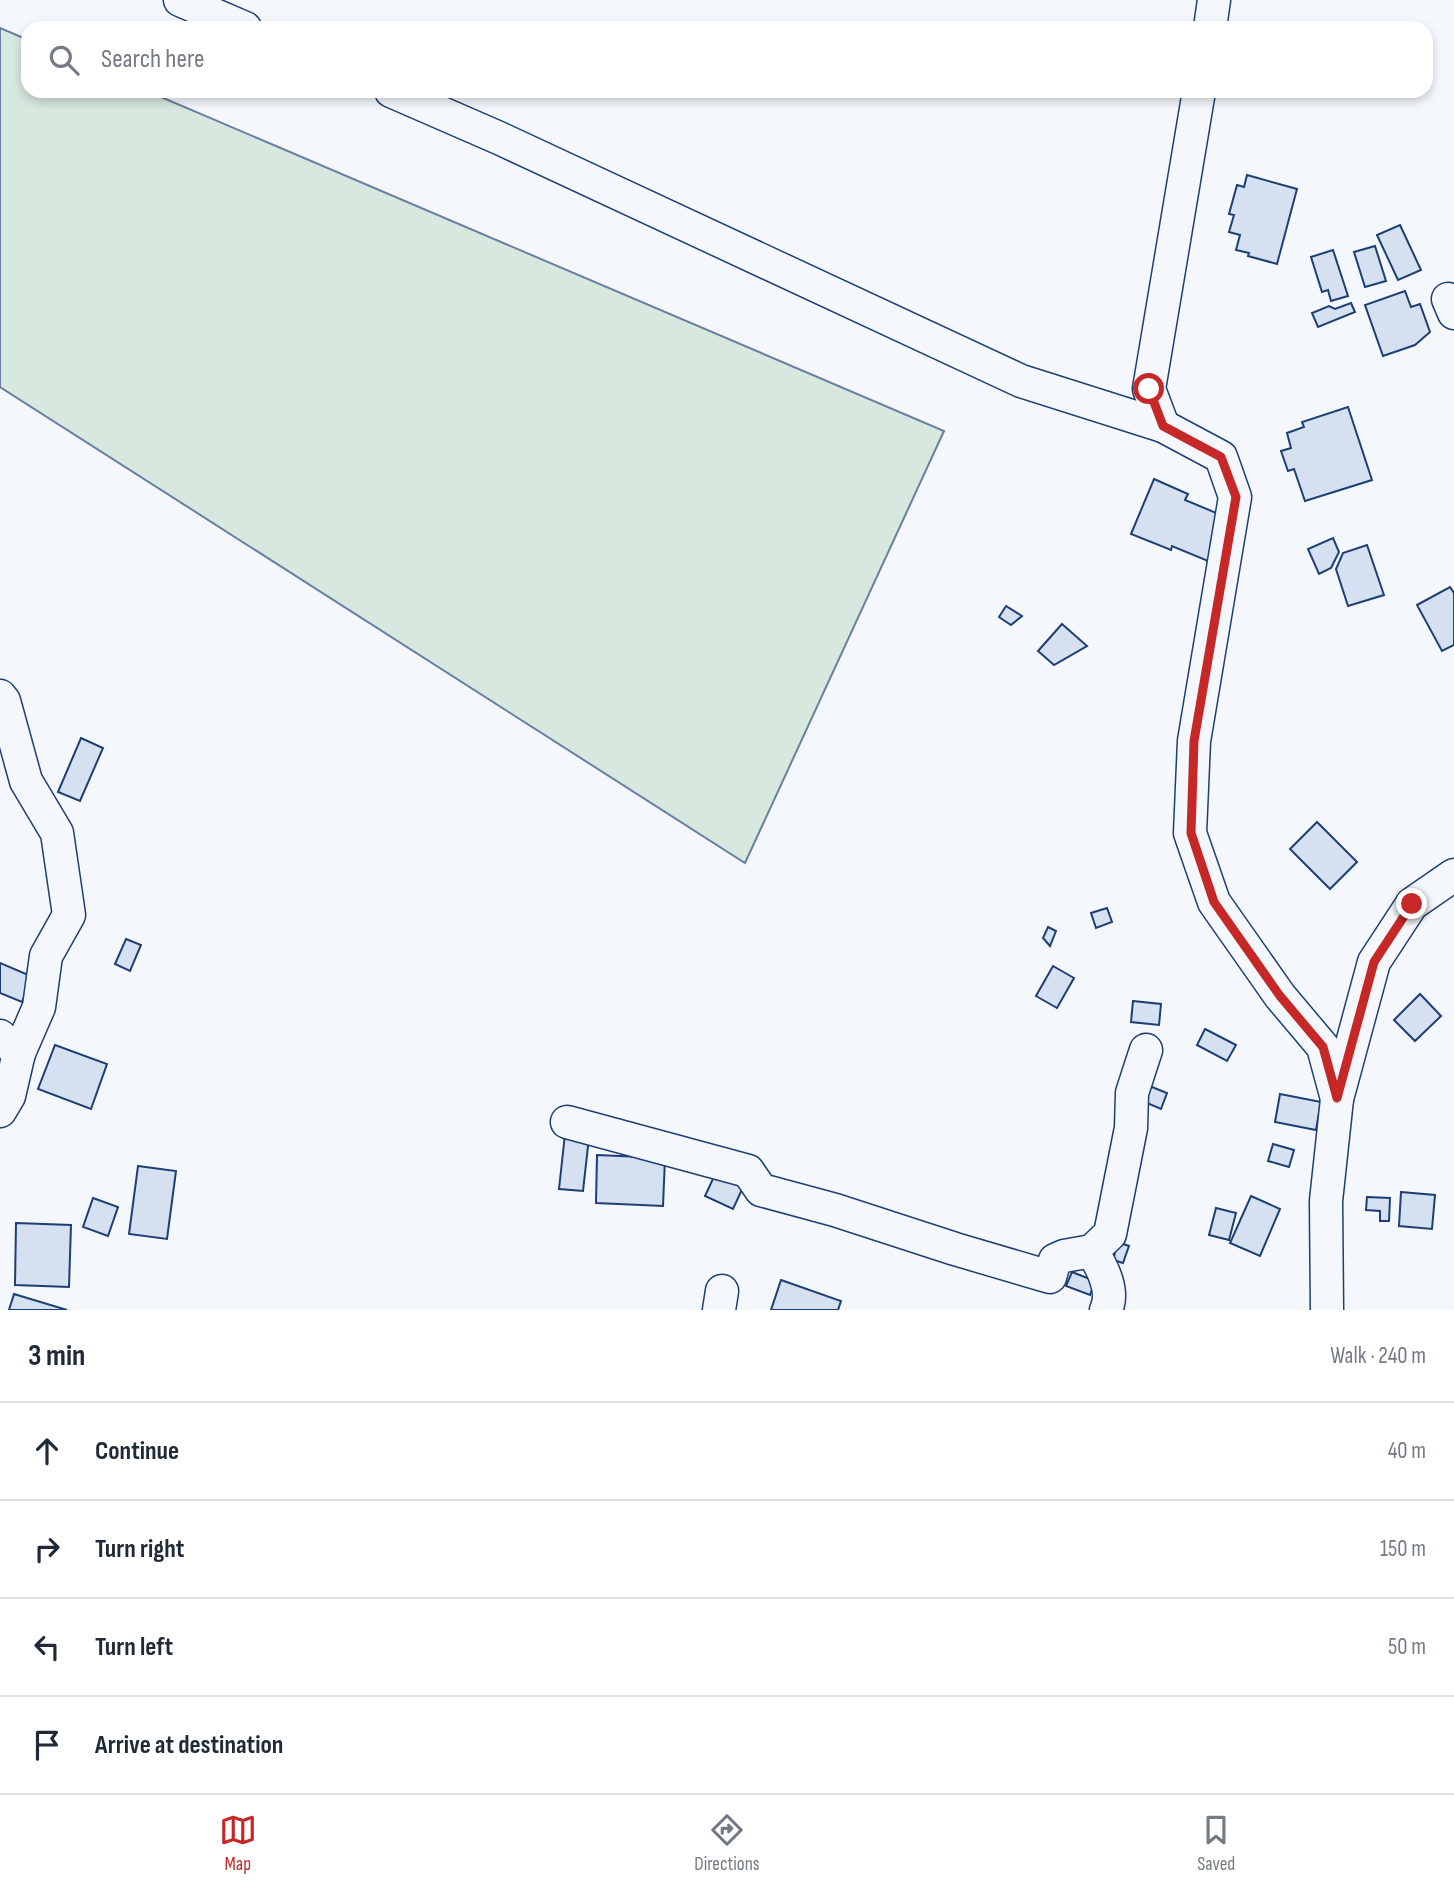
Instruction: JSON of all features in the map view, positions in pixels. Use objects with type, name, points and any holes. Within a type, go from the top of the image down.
[{"type":"street","points":[[180,0],[229,21]]},
{"type":"street","points":[[1211,21],[1214,0]]},
{"type":"street","points":[[407,98],[499,138],[1021,381],[1163,426],[1221,457],[1236,497],[1194,741],[1191,833],[1214,902],[1280,996],[1323,1047],[1337,1098]]},
{"type":"street","points":[[1163,426],[1149,389],[1198,98]]},
{"type":"street","points":[[0,696],[4,701],[26,781],[57,833],[69,915],[46,956],[38,1007],[9,1044],[9,1096],[0,1111]]},
{"type":"street","points":[[1327,1310],[1326,1201],[1337,1098],[1374,962],[1412,904],[1454,875]]},
{"type":"street","points":[[567,1122],[748,1171],[761,1190],[835,1210],[1050,1277],[1055,1260],[1092,1251],[1110,1234],[1131,1129],[1132,1093],[1146,1050]]},
{"type":"street","points":[[1092,1251],[1102,1268],[1108,1289],[1109,1306],[1106,1310]]},
{"type":"shaded area","points":[[0,28],[21,37],[21,98],[163,98],[944,431],[745,863],[0,387]]},
{"type":"building","points":[[1247,175],[1297,189],[1277,264],[1236,250],[1240,235],[1229,232],[1234,215],[1229,214],[1237,185],[1244,187]]},
{"type":"building","points":[[1400,225],[1421,270],[1398,280],[1377,235]]},
{"type":"building","points":[[1375,246],[1386,281],[1365,287],[1354,252]]},
{"type":"building","points":[[1333,250],[1348,296],[1331,301],[1328,290],[1322,292],[1311,257]]},
{"type":"building","points":[[1405,291],[1411,307],[1420,304],[1430,332],[1415,345],[1383,356],[1365,305]]},
{"type":"building","points":[[1351,303],[1355,312],[1318,327],[1312,313],[1329,306],[1335,309]]},
{"type":"building","points":[[1348,407],[1372,480],[1305,501],[1294,469],[1288,471],[1281,451],[1291,448],[1287,433],[1304,427],[1302,422]]},
{"type":"building","points":[[1154,479],[1188,494],[1185,500],[1226,517],[1208,561],[1172,546],[1171,550],[1131,534]]},
{"type":"building","points":[[1333,538],[1339,552],[1331,568],[1319,574],[1308,549]]},
{"type":"building","points":[[1367,545],[1384,595],[1348,606],[1336,569],[1343,553]]},
{"type":"building","points":[[1450,587],[1454,593],[1454,645],[1442,651],[1417,605]]},
{"type":"building","points":[[1006,606],[1022,616],[1011,625],[999,617]]},
{"type":"building","points":[[1062,624],[1087,646],[1054,665],[1038,651]]},
{"type":"building","points":[[81,738],[103,748],[80,801],[58,792]]},
{"type":"building","points":[[1317,822],[1357,862],[1330,889],[1290,849]]},
{"type":"building","points":[[1107,908],[1112,922],[1096,928],[1091,913]]},
{"type":"building","points":[[1048,927],[1056,931],[1050,946],[1043,938]]},
{"type":"building","points":[[126,939],[141,945],[130,971],[115,964]]},
{"type":"building","points":[[0,963],[33,977],[22,1002],[0,993]]},
{"type":"building","points":[[1053,966],[1074,978],[1057,1008],[1036,996]]},
{"type":"building","points":[[1420,994],[1441,1016],[1415,1041],[1394,1020]]},
{"type":"building","points":[[1133,1001],[1161,1004],[1159,1025],[1131,1022]]},
{"type":"building","points":[[1205,1029],[1236,1045],[1227,1061],[1197,1045]]},
{"type":"building","points":[[55,1045],[107,1064],[91,1109],[38,1089]]},
{"type":"building","points":[[1147,1085],[1167,1093],[1161,1109],[1140,1100]]},
{"type":"building","points":[[1280,1094],[1321,1102],[1316,1130],[1275,1122]]},
{"type":"building","points":[[565,1134],[589,1137],[583,1191],[559,1189]]},
{"type":"building","points":[[1273,1144],[1294,1150],[1289,1167],[1268,1161]]},
{"type":"building","points":[[597,1155],[665,1158],[663,1206],[596,1203]]},
{"type":"building","points":[[138,1166],[176,1171],[167,1239],[129,1234]]},
{"type":"building","points":[[717,1170],[745,1183],[733,1209],[705,1196]]},
{"type":"building","points":[[1401,1192],[1435,1195],[1432,1229],[1399,1226]]},
{"type":"building","points":[[1251,1196],[1280,1209],[1260,1256],[1230,1243]]},
{"type":"building","points":[[1367,1197],[1390,1198],[1389,1221],[1380,1221],[1380,1211],[1366,1210]]},
{"type":"building","points":[[93,1198],[118,1207],[108,1236],[83,1227]]},
{"type":"building","points":[[1216,1208],[1236,1213],[1229,1240],[1209,1235]]},
{"type":"building","points":[[16,1223],[71,1225],[69,1287],[15,1285]]},
{"type":"building","points":[[1111,1240],[1129,1246],[1123,1263],[1113,1260],[1116,1249]]},
{"type":"building","points":[[1072,1272],[1095,1281],[1090,1295],[1066,1286]]},
{"type":"building","points":[[781,1280],[841,1301],[838,1310],[771,1310]]},
{"type":"building","points":[[14,1294],[67,1310],[9,1310]]},
{"type":"route","points":[[1149,389],[1163,426],[1221,457],[1236,497],[1194,741],[1191,833],[1214,902],[1280,996],[1323,1047],[1337,1098],[1374,962],[1412,904]]}]
